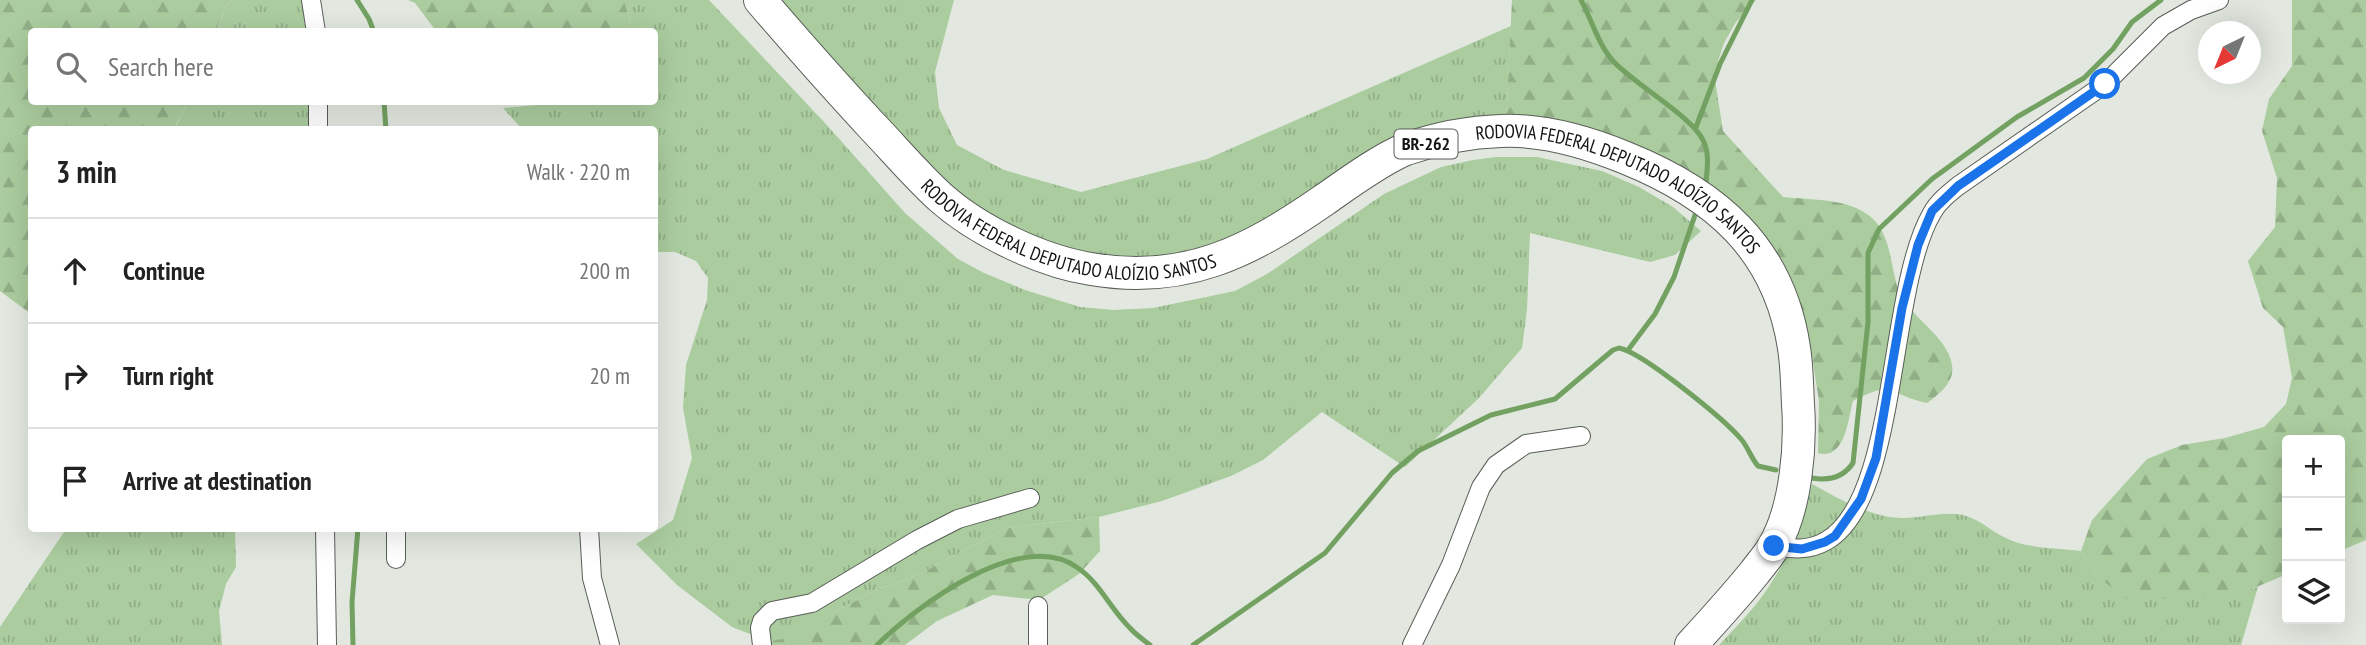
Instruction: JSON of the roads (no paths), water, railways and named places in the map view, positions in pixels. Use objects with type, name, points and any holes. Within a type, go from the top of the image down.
[{"type":"highway","name":"RODOVIA FEDERAL DEPUTADO ALOÍZIO SANTOS","points":[[760,0],[839,90],[941,198],[971,220],[1015,244],[1055,261],[1090,269],[1134,274],[1176,271],[1223,258],[1276,232],[1345,185],[1404,150],[1455,136],[1502,131],[1546,134],[1595,145],[1685,185],[1744,234],[1768,269],[1794,346],[1800,434],[1790,499],[1774,546],[1691,645]]},
{"type":"street","points":[[311,0],[315,28]]},
{"type":"street","points":[[1774,546],[1802,549],[1825,542],[1835,536],[1861,499],[1876,458],[1902,308],[1918,245],[1932,211],[1958,186],[2105,84],[2163,26],[2191,10],[2219,0]]},
{"type":"street","points":[[318,105],[318,126]]},
{"type":"street","points":[[1412,645],[1451,565],[1480,487],[1496,464],[1526,444],[1581,436]]},
{"type":"street","points":[[762,645],[762,621],[772,611],[812,603],[917,540],[958,519],[1030,498]]},
{"type":"street","points":[[325,532],[327,645]]},
{"type":"street","points":[[396,559],[397,532]]},
{"type":"street","points":[[589,532],[593,579],[610,645]]},
{"type":"street","points":[[1038,606],[1038,645]]},
{"type":"waterway","points":[[357,0],[372,28]]},
{"type":"waterway","points":[[1581,0],[1599,40],[1614,62],[1697,131],[1707,151],[1706,183]]},
{"type":"waterway","points":[[1696,127],[1720,64],[1752,0]]},
{"type":"waterway","points":[[1812,478],[1835,477],[1845,472],[1853,463],[1868,322],[1868,253],[1879,229],[1932,179],[2017,117],[2084,78],[2113,49],[2132,22],[2161,0]]},
{"type":"waterway","points":[[384,105],[386,126]]},
{"type":"waterway","points":[[1628,350],[1655,314],[1674,277],[1695,215]]},
{"type":"waterway","points":[[1193,645],[1325,553],[1392,473],[1418,451],[1491,415],[1555,399],[1613,350],[1619,348],[1663,373],[1718,417],[1741,439],[1758,466],[1776,470]]},
{"type":"waterway","points":[[353,645],[352,602],[358,532]]},
{"type":"waterway","points":[[877,645],[917,611],[971,576],[1000,564],[1028,557],[1055,558],[1078,568],[1093,581],[1123,621],[1150,645]]}]
